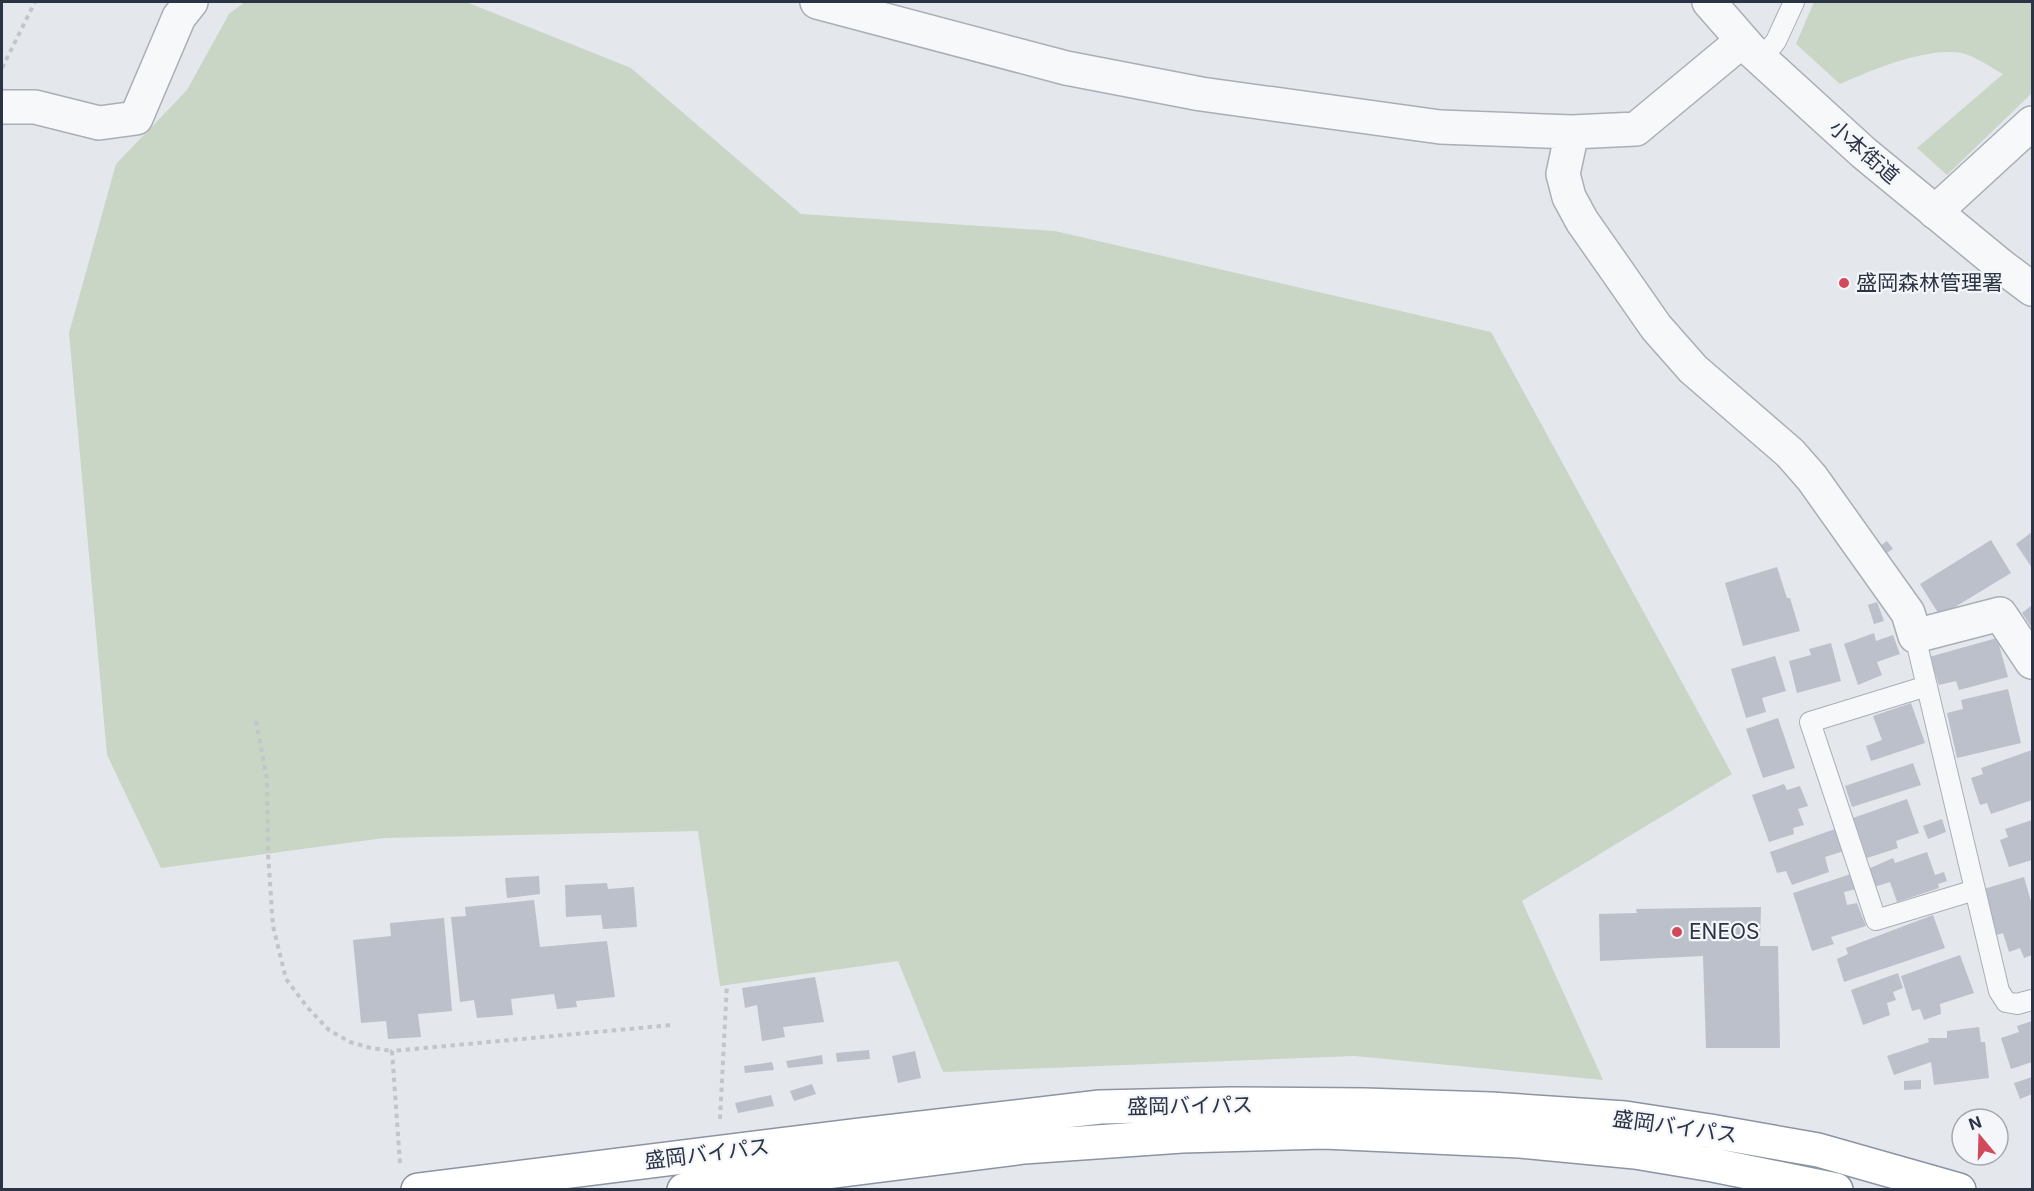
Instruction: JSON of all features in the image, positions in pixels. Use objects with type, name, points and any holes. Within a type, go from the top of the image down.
[{"type":"highway","name":"盛岡バイパス","points":[[409,1181],[718,1152],[1100,1107],[1232,1104],[1491,1109],[1646,1121],[1818,1150],[1959,1190]]},
{"type":"highway","name":"盛岡バイパス","points":[[684,1190],[1024,1147],[1182,1136],[1324,1132],[1520,1141],[1635,1152],[1836,1190]]},
{"type":"street","points":[[2,107],[35,107],[99,123],[136,118],[179,17],[191,2]]},
{"type":"street","points":[[817,2],[1066,68],[1202,94],[1440,127],[1572,132],[1636,129],[1752,50]]},
{"type":"street","name":"小本街道","points":[[1709,2],[1752,50],[1864,153],[2032,289]]},
{"type":"street","points":[[1935,212],[2032,123]]},
{"type":"street","points":[[1572,132],[1563,174],[1569,197],[1582,221],[1656,327],[1693,369],[1790,453],[1812,478],[1908,614],[1916,636],[2000,614],[2032,662]]},
{"type":"lane","points":[[1752,50],[1776,41],[1794,2]]},
{"type":"lane","points":[[1916,636],[1999,991],[2006,1002],[2017,1004],[2032,1000]]},
{"type":"lane","points":[[1927,686],[1810,722],[1876,920],[1975,890]]},
{"type":"path","points":[[2,68],[35,2]]},
{"type":"path","points":[[256,721],[267,779],[273,926],[286,979],[307,1007],[329,1030],[350,1042],[392,1051],[672,1025]]},
{"type":"path","points":[[718,1152],[727,984]]},
{"type":"path","points":[[392,1051],[409,1181]]},
{"type":"green space","points":[[245,2],[466,2],[631,68],[801,214],[1055,231],[1491,332],[1732,774],[1522,901],[1603,1080],[1355,1056],[943,1072],[898,961],[720,986],[698,831],[384,838],[161,868],[107,755],[69,333],[116,164],[187,90],[229,14]]},
{"type":"green space","points":[[1814,2],[2032,2],[2032,93],[1947,175],[1917,148],[2003,74],[1971,56],[1947,52],[1899,61],[1840,84],[1796,44]]},
{"type":"building","points":[[2032,532],[2032,568],[2016,544]]},
{"type":"building","points":[[1991,540],[2011,573],[1940,616],[1920,584]]},
{"type":"building","points":[[1887,541],[1893,549],[1885,554],[1880,546]]},
{"type":"building","points":[[1777,567],[1800,631],[1743,646],[1725,583]]},
{"type":"building","points":[[1877,602],[1884,621],[1874,624],[1868,605]]},
{"type":"building","points":[[2032,605],[2032,628],[2022,613]]},
{"type":"building","points":[[1874,633],[1876,641],[1893,635],[1900,654],[1877,662],[1882,675],[1858,685],[1844,644]]},
{"type":"building","points":[[1997,638],[2008,677],[1959,690],[1956,681],[1939,685],[1929,657]]},
{"type":"building","points":[[1831,643],[1841,681],[1797,693],[1789,661],[1811,655],[1809,649]]},
{"type":"building","points":[[1775,656],[1786,691],[1762,698],[1766,712],[1746,718],[1731,669]]},
{"type":"building","points":[[2008,689],[2021,743],[1957,758],[1947,713],[1963,709],[1961,700]]},
{"type":"building","points":[[1911,703],[1925,743],[1871,761],[1866,746],[1882,740],[1873,716]]},
{"type":"building","points":[[1778,718],[1795,768],[1763,778],[1746,729]]},
{"type":"building","points":[[2032,750],[2032,800],[1991,814],[1987,803],[1980,805],[1971,778],[1983,774],[1981,768]]},
{"type":"building","points":[[1913,763],[1921,785],[1852,807],[1845,786]]},
{"type":"building","points":[[1784,784],[1787,790],[1800,786],[1808,806],[1798,809],[1804,825],[1793,828],[1794,834],[1769,842],[1752,795]]},
{"type":"building","points":[[1907,799],[1919,833],[1896,841],[1898,848],[1867,858],[1853,818]]},
{"type":"building","points":[[1942,819],[1946,832],[1928,839],[1923,826]]},
{"type":"building","points":[[2032,820],[2032,860],[2009,867],[2000,840],[2008,837],[2005,829]]},
{"type":"building","points":[[1835,829],[1844,851],[1825,857],[1829,872],[1792,885],[1786,871],[1777,873],[1770,852]]},
{"type":"building","points":[[1927,852],[1935,875],[1944,872],[1947,881],[1938,884],[1939,888],[1897,902],[1890,882],[1874,887],[1868,869],[1893,858],[1895,863]]},
{"type":"building","points":[[1851,874],[1856,889],[1844,892],[1847,905],[1857,903],[1866,926],[1831,937],[1834,944],[1812,951],[1793,893]]},
{"type":"building","points":[[539,876],[540,894],[507,898],[505,878]]},
{"type":"building","points":[[2024,877],[2032,905],[2032,955],[2024,958],[2020,948],[2009,952],[2003,933],[1997,935],[1984,889]]},
{"type":"building","points":[[607,883],[608,889],[634,887],[637,927],[603,929],[601,915],[566,917],[565,885]]},
{"type":"building","points":[[534,900],[540,947],[607,941],[615,997],[576,1001],[577,1007],[557,1009],[554,994],[511,999],[513,1015],[477,1018],[474,1000],[460,1002],[451,917],[466,916],[465,907]]},
{"type":"building","points":[[1761,907],[1760,946],[1778,946],[1780,1048],[1706,1048],[1703,956],[1600,961],[1599,914],[1637,913],[1636,909]]},
{"type":"building","points":[[1933,915],[1945,948],[1844,982],[1837,959],[1848,954],[1846,948]]},
{"type":"building","points":[[444,918],[452,1011],[418,1014],[421,1037],[388,1039],[386,1021],[361,1023],[353,940],[391,936],[390,923]]},
{"type":"building","points":[[1960,955],[1974,993],[1940,1004],[1941,1014],[1924,1020],[1920,1009],[1912,1011],[1901,976]]},
{"type":"building","points":[[1898,973],[1903,988],[1893,992],[1896,1000],[1887,1003],[1890,1015],[1863,1025],[1851,990]]},
{"type":"building","points":[[815,977],[824,1022],[783,1027],[785,1037],[762,1041],[757,1005],[745,1008],[742,988]]},
{"type":"building","points":[[2032,1021],[2032,1062],[2011,1069],[2001,1038],[2019,1032],[2017,1026]]},
{"type":"building","points":[[1979,1027],[1981,1042],[1985,1042],[1989,1078],[1934,1085],[1931,1062],[1894,1075],[1887,1056],[1929,1042],[1928,1038],[1947,1038],[1947,1031]]},
{"type":"building","points":[[869,1050],[870,1059],[837,1062],[836,1053]]},
{"type":"building","points":[[915,1051],[921,1078],[898,1083],[892,1056]]},
{"type":"building","points":[[822,1055],[823,1064],[788,1068],[786,1061]]},
{"type":"building","points":[[772,1062],[774,1070],[745,1073],[744,1066]]},
{"type":"building","points":[[2032,1077],[2032,1094],[2020,1099],[2014,1083]]},
{"type":"building","points":[[1921,1080],[1921,1089],[1904,1090],[1904,1081]]},
{"type":"building","points":[[812,1084],[816,1094],[794,1101],[790,1091]]},
{"type":"building","points":[[771,1095],[774,1106],[738,1113],[735,1103]]},
{"type":"place","name":"盛岡森林管理署","points":[[1844,283]]},
{"type":"place","name":"ENEOS","points":[[1677,932]]}]
